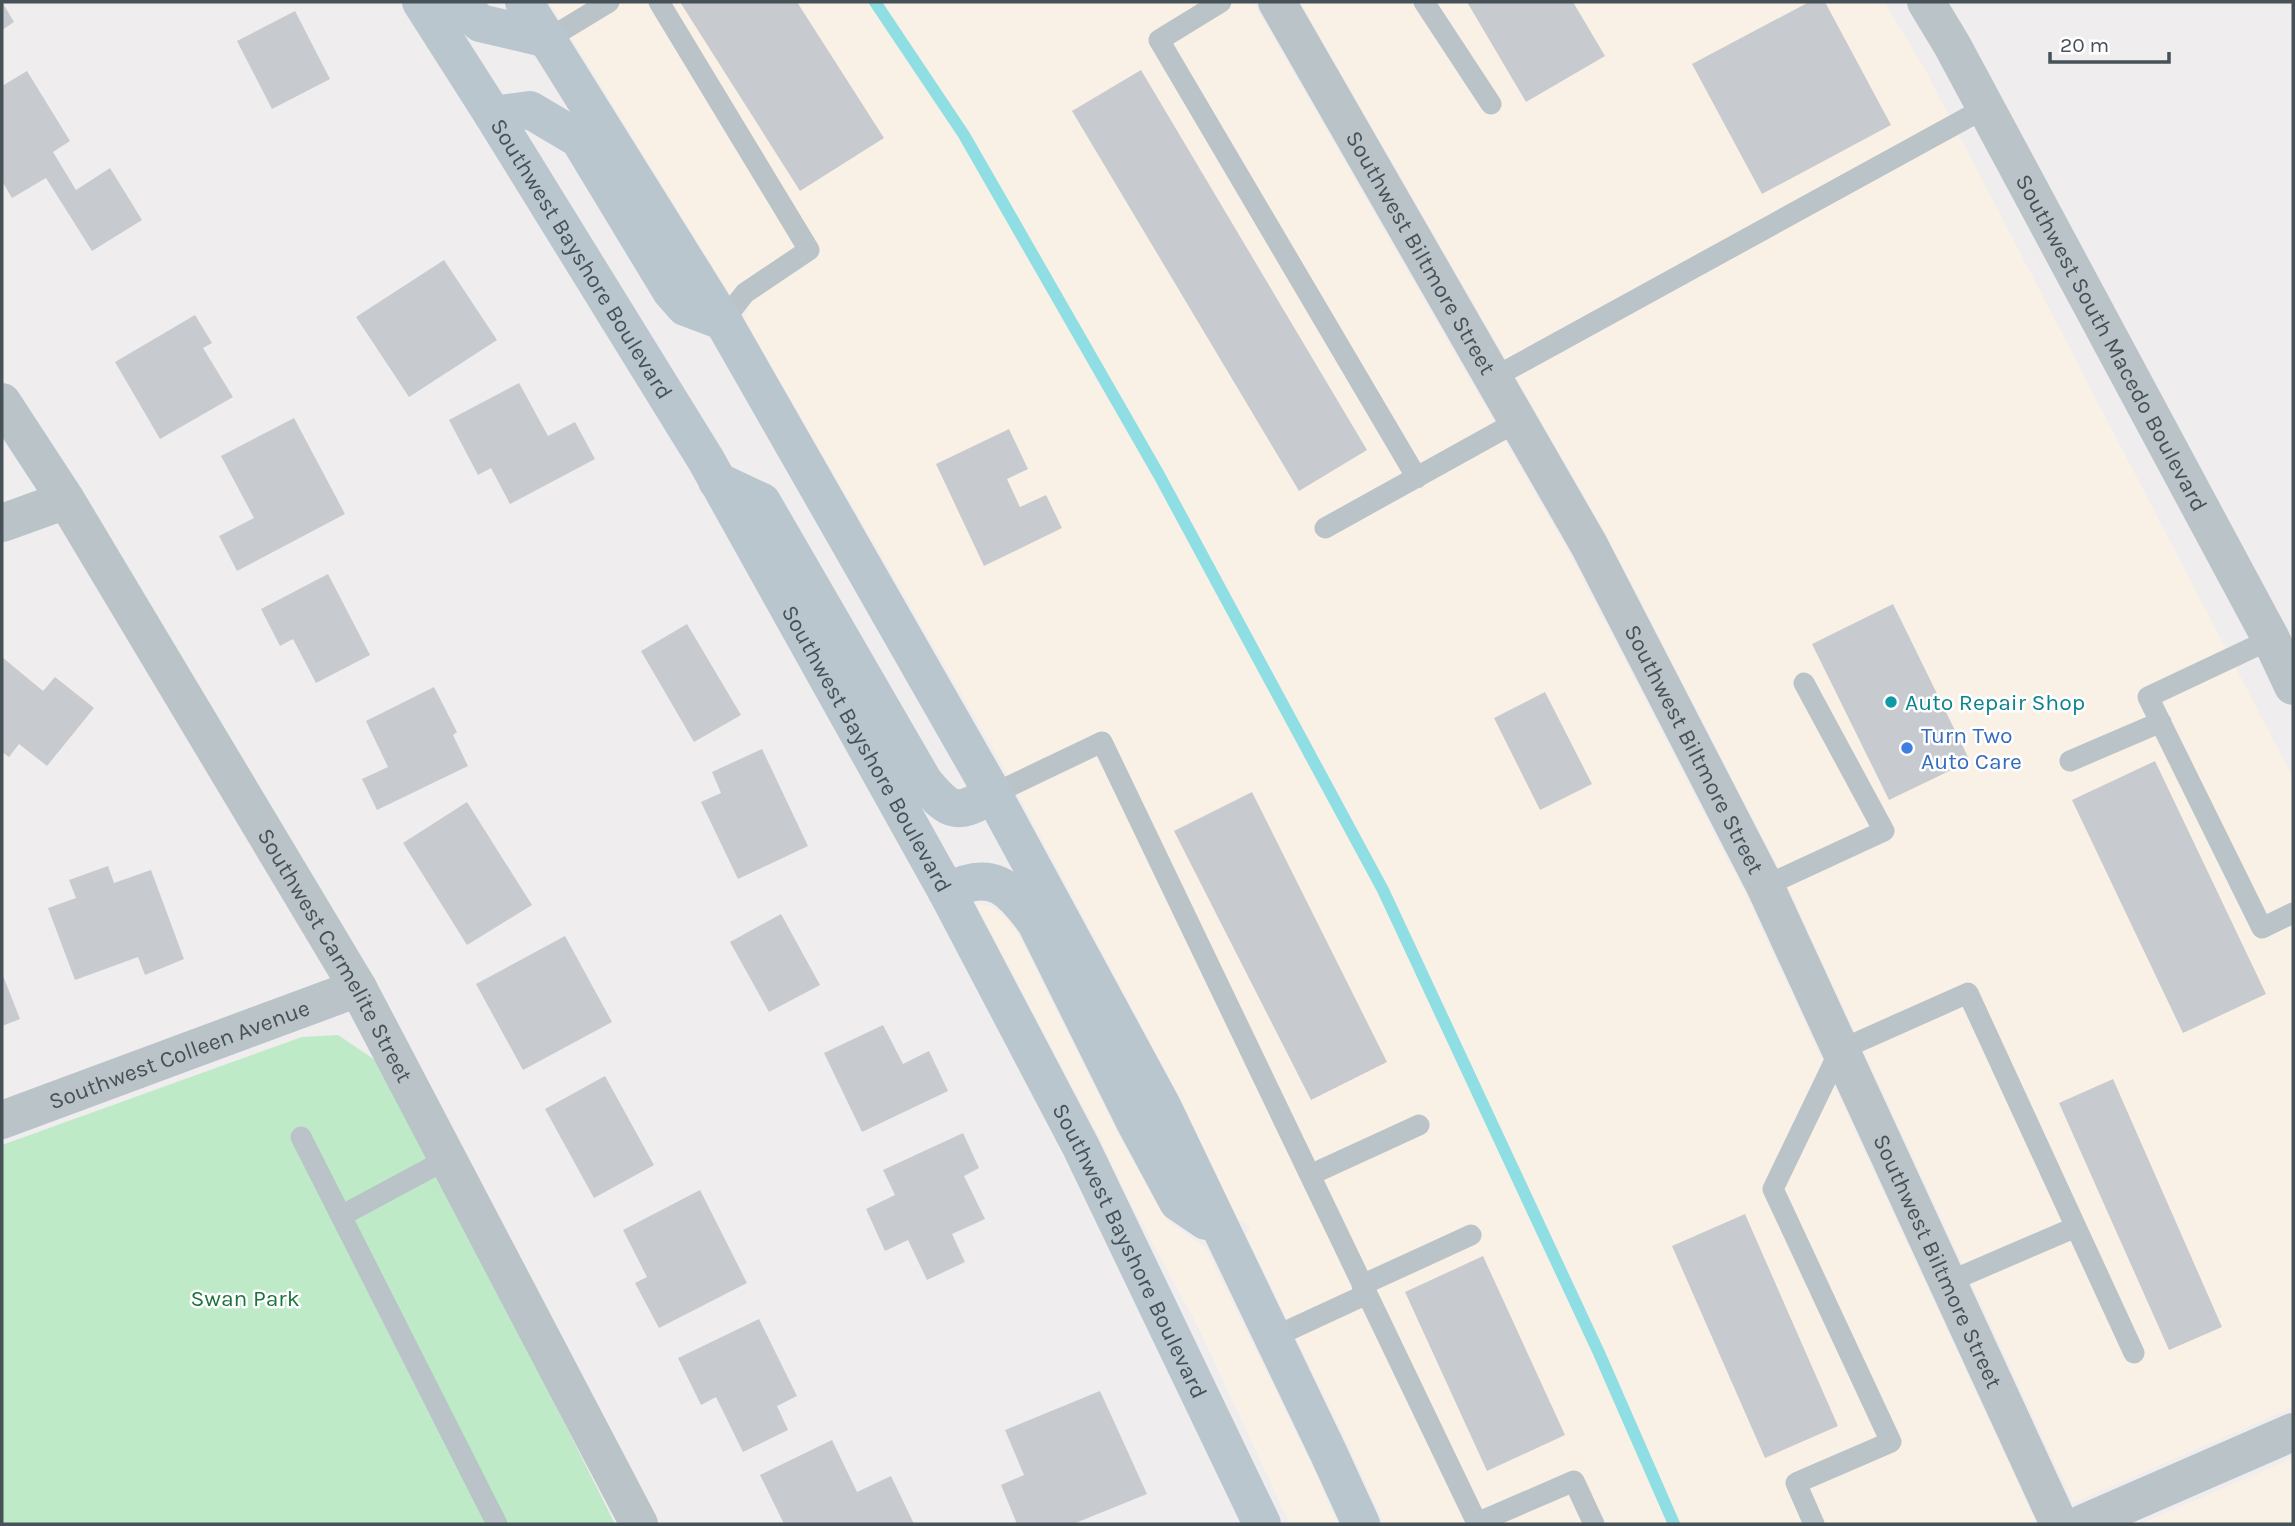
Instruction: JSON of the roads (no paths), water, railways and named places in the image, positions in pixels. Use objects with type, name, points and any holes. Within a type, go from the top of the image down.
[{"type":"main road","name":"Southwest Bayshore Boulevard","points":[[421,2],[717,481],[947,892],[1087,1160],[1262,1524]]},
{"type":"main road","points":[[457,2],[480,23],[548,39]]},
{"type":"main road","points":[[524,2],[723,321],[993,794],[1162,1106],[1361,1524]]},
{"type":"main road","points":[[493,115],[530,110],[579,139],[671,291],[685,307],[723,321]]},
{"type":"main road","points":[[717,481],[762,502],[924,782],[936,796],[949,807],[959,810],[973,806],[993,794]]},
{"type":"main road","points":[[947,892],[965,882],[978,880],[999,885],[1021,903],[1036,923],[1178,1202],[1222,1233]]},
{"type":"street","name":"Southwest South Macedo Boulevard","points":[[1926,2],[2271,639],[2293,686]]},
{"type":"street","name":"Southwest Biltmore Street","points":[[1288,6],[1493,378],[1589,545],[1765,886],[2059,1524]]},
{"type":"street","name":"Southwest Carmelite Street","points":[[2,402],[66,500],[358,988],[639,1524]]},
{"type":"street","points":[[2,523],[66,500]]},
{"type":"street","name":"Southwest Colleen Avenue","points":[[2,1120],[358,988]]},
{"type":"street","points":[[2082,1524],[2293,1432]]},
{"type":"lane","points":[[548,39],[609,2]]},
{"type":"lane","points":[[659,2],[809,250],[746,293],[723,321]]},
{"type":"lane","points":[[1221,2],[1159,40],[1417,478]]},
{"type":"lane","points":[[1424,2],[1491,104]]},
{"type":"lane","points":[[1493,378],[1985,108]]},
{"type":"lane","points":[[1325,528],[1518,421]]},
{"type":"lane","points":[[2271,639],[2148,697],[2262,928],[2293,914]]},
{"type":"lane","points":[[1765,886],[1884,831],[1804,684]]},
{"type":"lane","points":[[2070,761],[2161,722]]},
{"type":"lane","points":[[993,794],[1102,743],[1477,1524],[1574,1481],[1594,1524]]},
{"type":"lane","points":[[1814,1524],[1796,1483],[1891,1442],[1773,1189],[1840,1050],[1968,993],[2134,1353]]},
{"type":"lane","points":[[1310,1175],[1419,1125]]},
{"type":"lane","points":[[301,1137],[497,1524]]},
{"type":"lane","points":[[341,1216],[447,1159]]},
{"type":"lane","points":[[1948,1282],[2076,1227]]},
{"type":"lane","points":[[1272,1338],[1471,1235]]},
{"type":"waterway","points":[[875,2],[964,135],[1159,475],[1383,890],[1599,1353],[1674,1524]]},
{"type":"place","name":"Auto Repair Shop","points":[[1891,702]]},
{"type":"place","name":"Turn Two Auto Care","points":[[1907,748]]},
{"type":"park label","name":"Swan Park","points":[[245,1298]]}]
